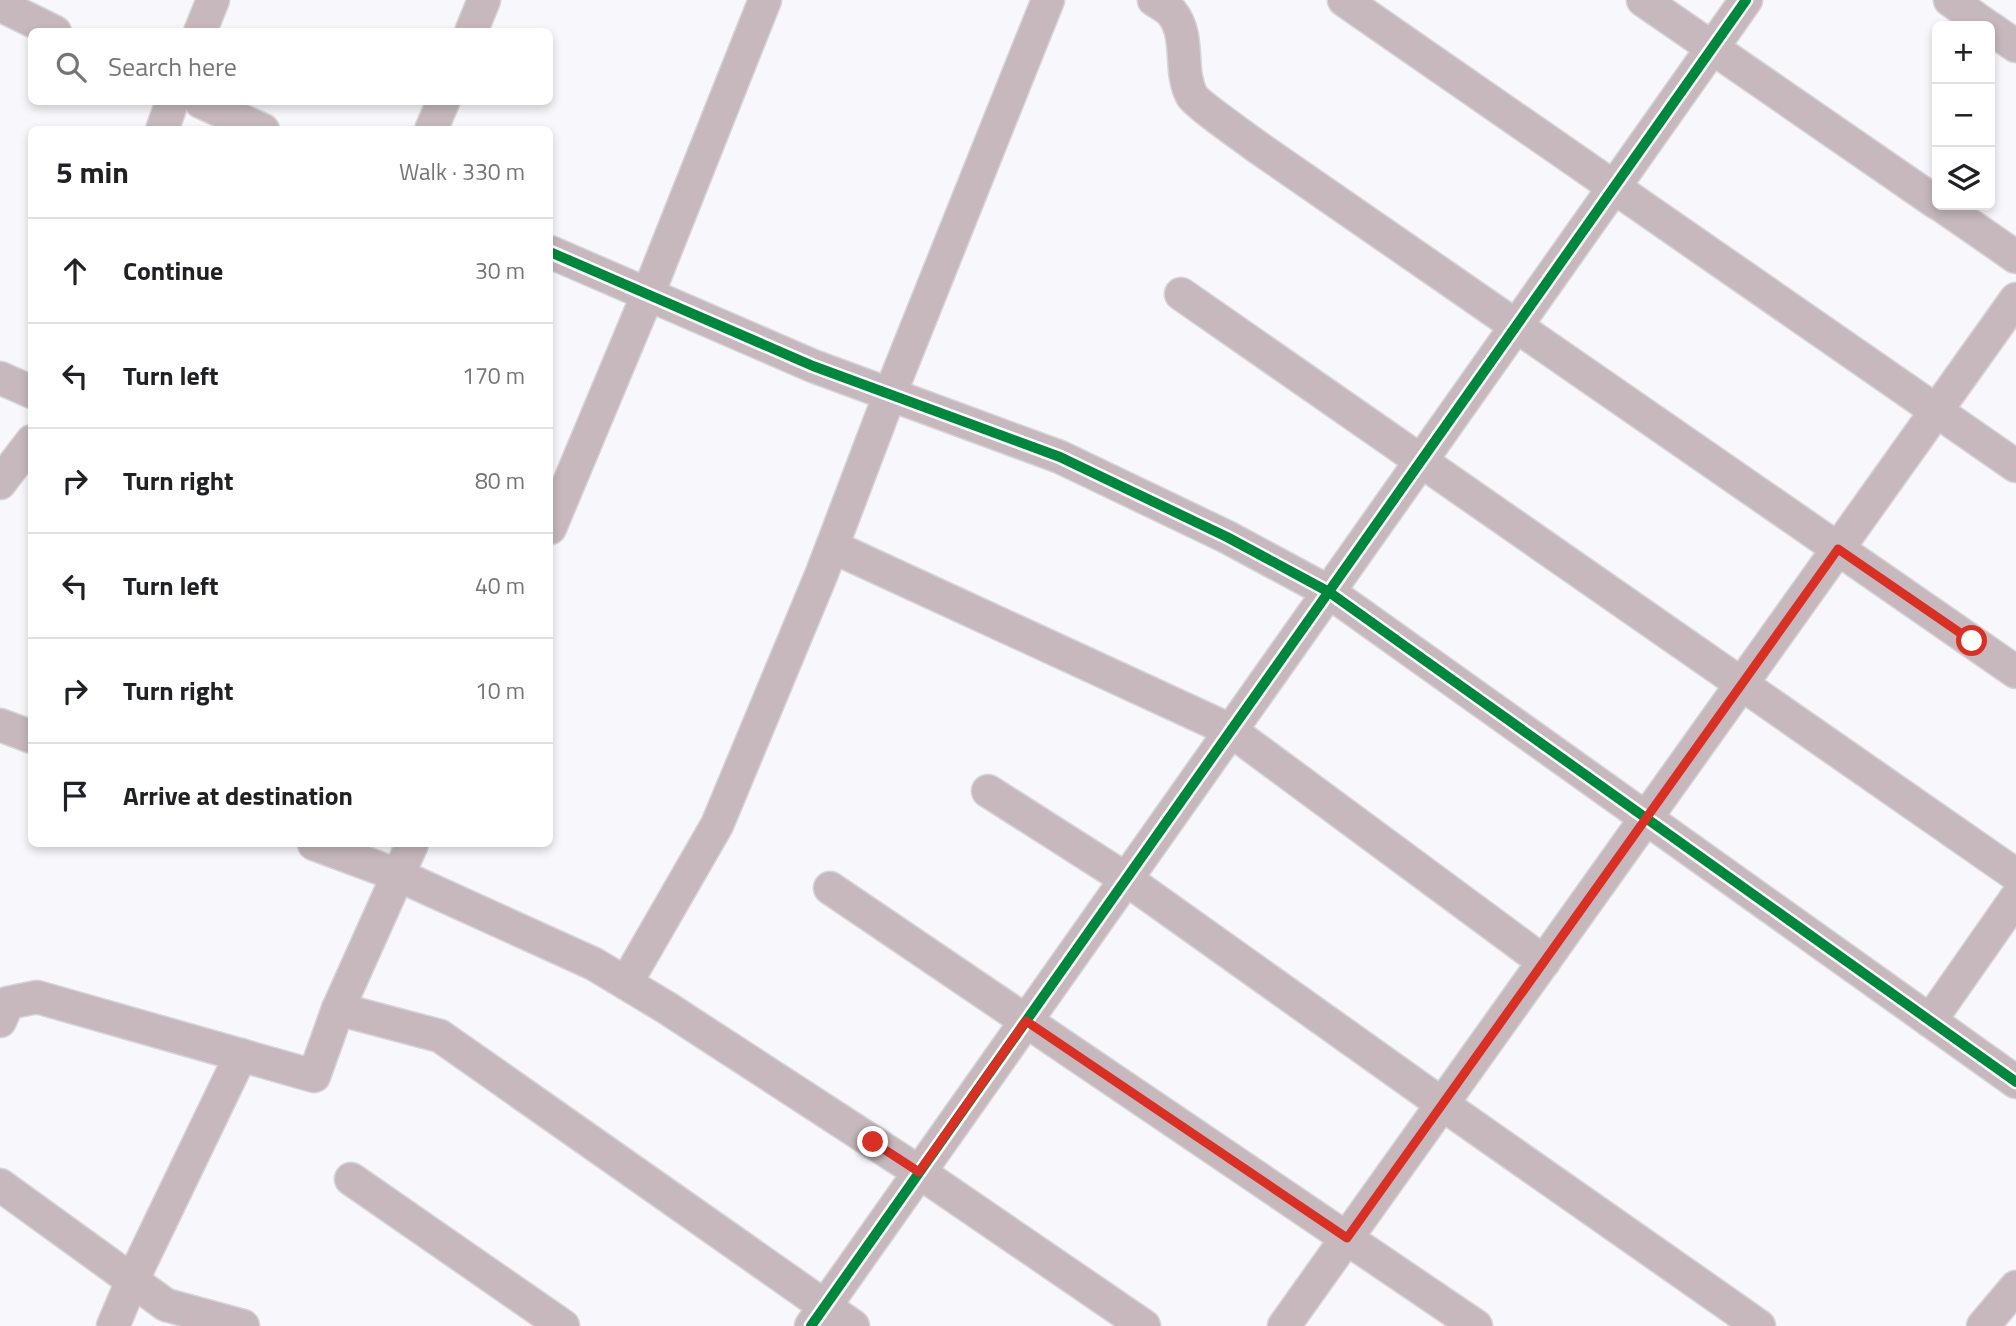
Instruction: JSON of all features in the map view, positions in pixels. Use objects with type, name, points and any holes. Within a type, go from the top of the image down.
[{"type":"street","points":[[202,28],[213,0]]},
{"type":"street","points":[[473,28],[484,0]]},
{"type":"street","points":[[553,521],[648,294],[765,0]]},
{"type":"street","points":[[626,983],[718,825],[832,547],[890,394],[1048,0]]},
{"type":"street","points":[[1154,0],[1171,12],[1180,30],[1184,44],[1184,69],[1192,97],[1256,146],[2016,672]]},
{"type":"street","points":[[1345,0],[2016,466]]},
{"type":"street","points":[[1643,0],[1932,199]]},
{"type":"street","points":[[818,1316],[1746,0]]},
{"type":"street","points":[[1950,0],[1980,21]]},
{"type":"street","points":[[0,5],[47,28]]},
{"type":"street","points":[[1995,31],[2016,46]]},
{"type":"street","points":[[163,126],[171,105]]},
{"type":"street","points":[[208,105],[253,126]]},
{"type":"street","points":[[433,126],[442,105]]},
{"type":"street","points":[[1948,210],[2016,257]]},
{"type":"street","points":[[553,253],[813,366],[1060,457],[1227,537],[1329,592],[2016,1082]]},
{"type":"street","points":[[1181,294],[2016,875]]},
{"type":"street","points":[[1284,1326],[2016,299]]},
{"type":"street","points":[[0,378],[28,390]]},
{"type":"street","points":[[0,482],[28,446]]},
{"type":"street","points":[[832,547],[1230,730],[1544,962]]},
{"type":"street","points":[[0,725],[28,736]]},
{"type":"street","points":[[988,791],[1126,879],[1759,1326]]},
{"type":"street","points":[[322,847],[398,875],[594,964],[678,1015],[919,1172],[1144,1326]]},
{"type":"street","points":[[0,1021],[8,1003],[37,997],[314,1076],[338,1009],[411,847]]},
{"type":"street","points":[[830,888],[1476,1326]]},
{"type":"street","points":[[1930,1021],[2016,898]]},
{"type":"street","points":[[338,1009],[440,1036],[818,1316],[853,1326]]},
{"type":"street","points":[[113,1326],[241,1055]]},
{"type":"street","points":[[351,1180],[563,1326]]},
{"type":"street","points":[[0,1185],[166,1306],[243,1326]]},
{"type":"street","points":[[1983,1326],[2016,1287]]},
{"type":"cycle path","points":[[811,1326],[1746,0]]},
{"type":"cycle path","points":[[553,253],[813,366],[1060,457],[1227,537],[1329,592],[2016,1082]]},
{"type":"route","points":[[873,1142],[919,1172],[1026,1021],[1347,1238],[1838,549],[1972,641]]}]
